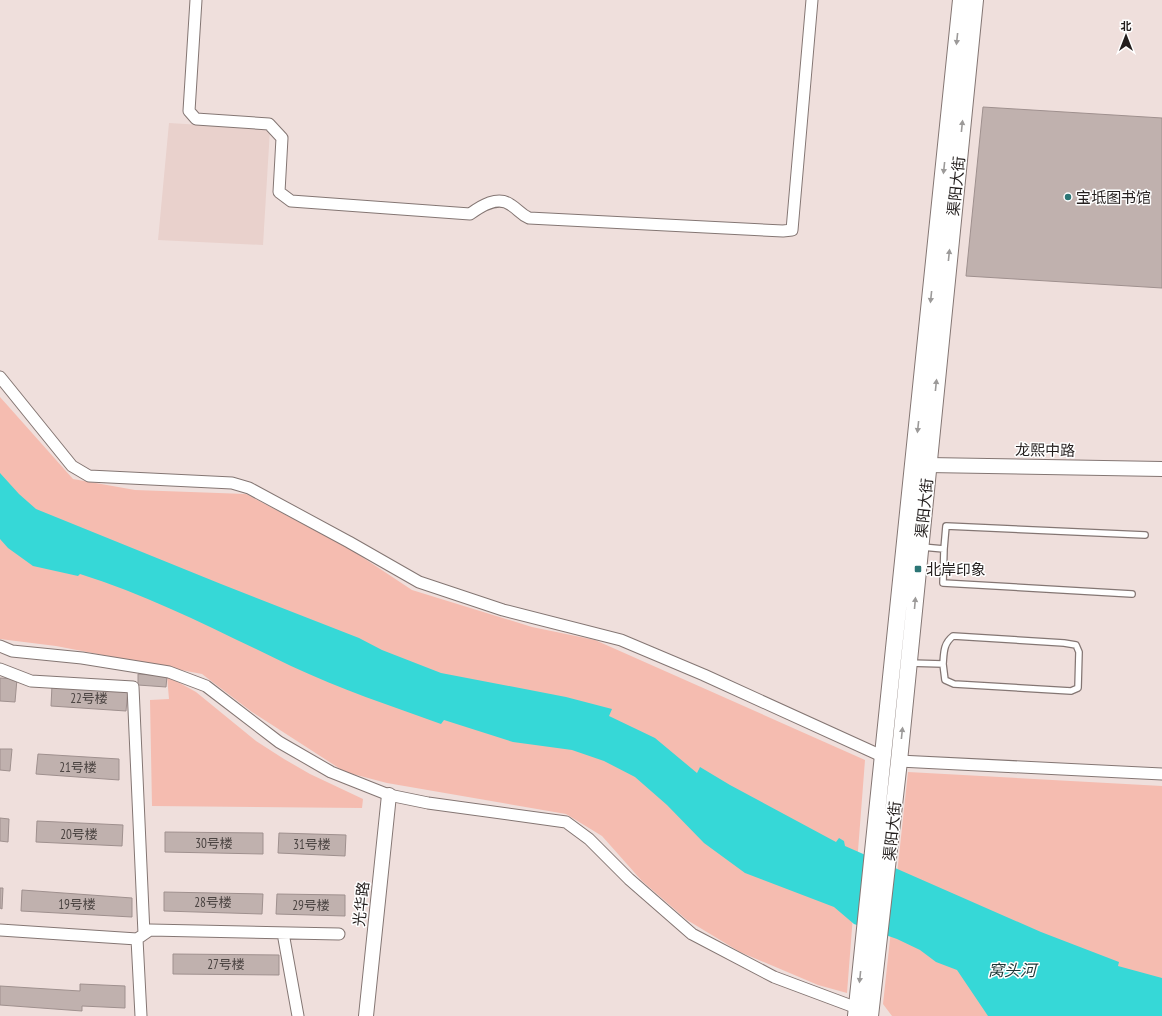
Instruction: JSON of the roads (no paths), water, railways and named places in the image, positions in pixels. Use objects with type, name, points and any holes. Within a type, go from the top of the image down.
[{"type":"main road","name":"渠阳大街","points":[[861,1013],[872,941],[890,855],[892,759],[961,0]]},
{"type":"main road","name":"渠阳大街","points":[[872,941],[873,852],[892,759],[909,663],[975,0]]},
{"type":"street","points":[[196,0],[189,111],[196,119],[269,124],[274,128],[282,138],[279,192],[291,201],[470,214],[485,204],[500,201],[511,204],[520,214],[529,218],[783,231],[792,230],[812,0]]},
{"type":"street","points":[[0,377],[72,466],[89,476],[232,483],[249,488],[419,582],[503,610],[621,640],[704,675],[892,759],[1162,774]]},
{"type":"street","name":"龙熙中路","points":[[928,465],[1162,469]]},
{"type":"street","points":[[0,646],[12,652],[82,658],[169,672],[206,686],[278,742],[330,772],[389,795],[428,803],[566,822],[589,839],[629,879],[692,934],[774,977],[861,1013]]},
{"type":"street","points":[[0,669],[31,681],[133,687],[141,936],[141,1016]]},
{"type":"street","name":"光华路","points":[[366,1016],[389,795]]},
{"type":"street","points":[[0,930],[141,936],[150,930],[339,934]]},
{"type":"street","points":[[283,933],[298,1016]]},
{"type":"lane","points":[[1132,594],[943,583],[946,526],[1145,535]]},
{"type":"lane","points":[[920,547],[944,550]]},
{"type":"lane","points":[[953,636],[1076,645],[1078,652],[1078,688],[1071,691],[954,684],[945,680],[943,664],[944,647],[947,641],[953,636]]},
{"type":"lane","points":[[909,663],[943,664]]},
{"type":"water","name":"窝头河","points":[[0,473],[19,494],[36,509],[359,638],[382,650],[441,673],[566,697],[612,709],[609,716],[655,738],[697,773],[700,767],[730,785],[836,842],[839,838],[844,841],[845,846],[1041,932],[1119,962],[1118,966],[1162,978],[1162,1016],[988,1016],[957,970],[936,962],[920,950],[897,939],[854,924],[834,907],[745,873],[704,843],[667,805],[635,777],[604,761],[572,750],[513,742],[444,720],[441,724],[366,697],[309,674],[187,616],[134,593],[80,574],[78,576],[33,566],[8,548],[0,539]]},
{"type":"place","name":"宝坻图书馆","points":[[1068,197]]},
{"type":"place","name":"北岸印象","points":[[918,569]]}]
